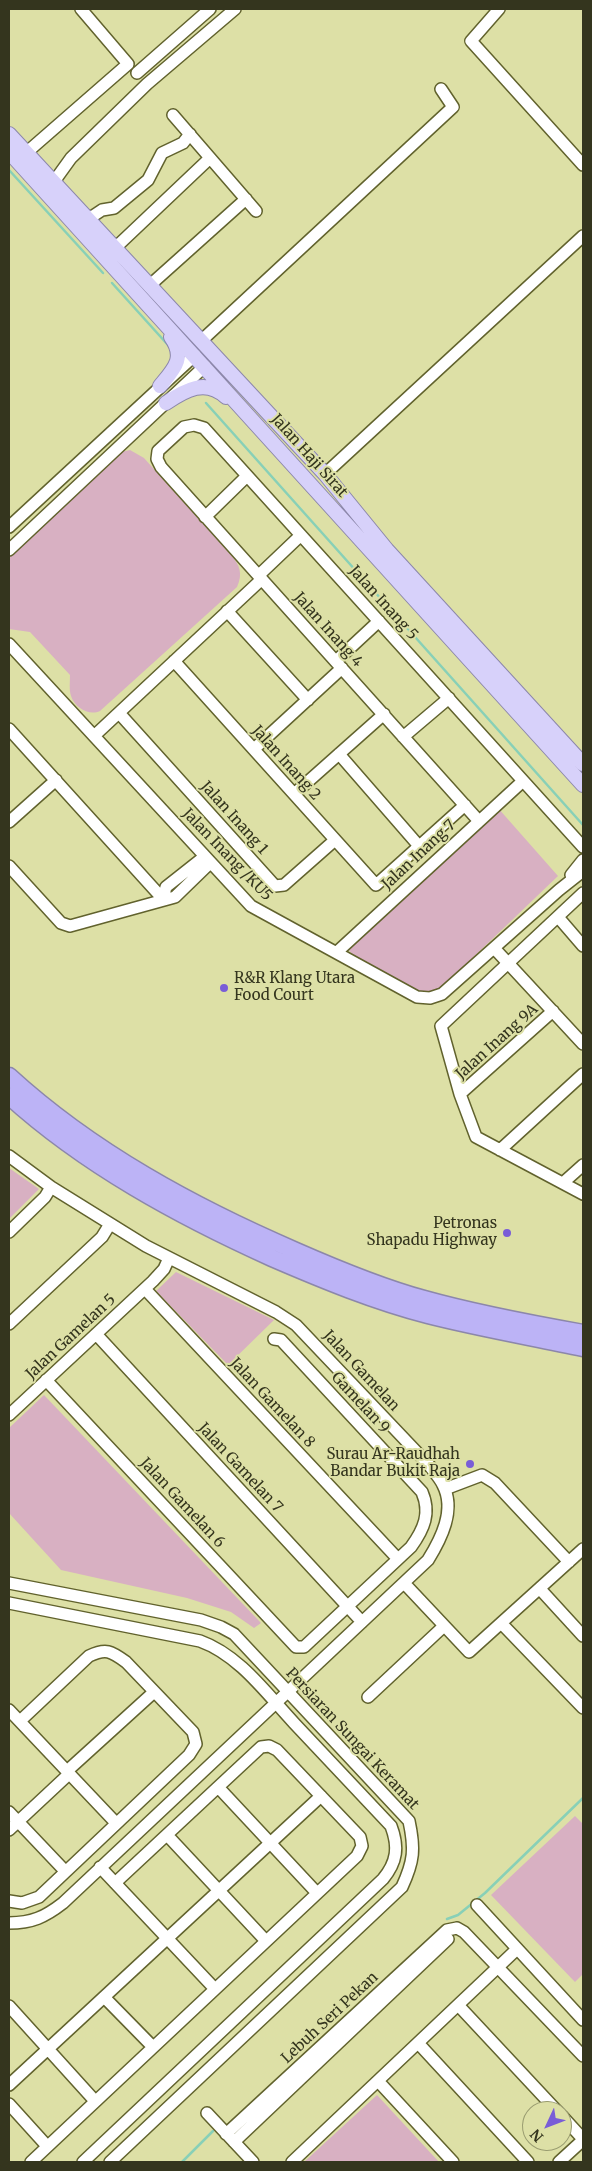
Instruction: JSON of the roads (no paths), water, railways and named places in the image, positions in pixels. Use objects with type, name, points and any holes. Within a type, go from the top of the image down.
[{"type":"highway","points":[[9,1076],[84,1136],[158,1183],[246,1229],[334,1268],[424,1299],[583,1334]]},
{"type":"highway","points":[[9,1096],[70,1145],[150,1197],[234,1240],[322,1280],[427,1315],[583,1348]]},
{"type":"main road","name":"Jalan Haji Sirat","points":[[9,134],[325,474],[387,550],[583,764]]},
{"type":"main road","points":[[9,145],[33,178]]},
{"type":"main road","name":"Jalan Haji Sirat","points":[[9,152],[140,298],[201,359],[583,785]]},
{"type":"main road","points":[[53,183],[54,195],[86,231],[100,254]]},
{"type":"main road","points":[[114,248],[135,276],[201,349],[201,359],[211,360],[230,380],[241,383]]},
{"type":"main road","points":[[140,298],[178,348],[179,355],[175,367],[160,386]]},
{"type":"main road","points":[[166,403],[185,390],[199,386],[220,392],[308,485],[336,510]]},
{"type":"main road","points":[[541,737],[583,794]]},
{"type":"street","points":[[81,9],[147,84]]},
{"type":"street","points":[[26,153],[132,68],[210,9]]},
{"type":"street","points":[[53,183],[71,158],[147,84],[235,9]]},
{"type":"street","points":[[499,9],[471,40],[583,164]]},
{"type":"street","points":[[201,341],[453,107],[441,89]]},
{"type":"street","points":[[173,115],[256,211]]},
{"type":"street","points":[[88,220],[102,210],[114,208],[148,180],[162,153],[182,143],[190,134]]},
{"type":"street","points":[[114,248],[210,158]]},
{"type":"street","points":[[149,286],[246,199]]},
{"type":"street","points":[[325,474],[583,236]]},
{"type":"street","points":[[9,527],[160,386],[201,359]]},
{"type":"street","points":[[9,550],[166,403],[201,359]]},
{"type":"street","name":"Jalan Inang 5","points":[[157,459],[158,451],[184,426],[194,425],[204,428],[583,847]]},
{"type":"street","name":"Jalan Inang 4","points":[[157,459],[160,467],[478,820]]},
{"type":"street","points":[[205,517],[247,476]]},
{"type":"street","points":[[94,736],[227,611],[301,535]]},
{"type":"street","points":[[227,611],[308,700]]},
{"type":"street","points":[[254,749],[308,700],[379,621]]},
{"type":"street","name":"Jalan Inang /KU5","points":[[9,644],[207,860],[256,910],[337,952],[417,997],[430,998],[442,994],[558,890],[583,871]]},
{"type":"street","name":"Jalan Inang 2","points":[[174,661],[376,885],[419,846]]},
{"type":"street","points":[[404,737],[449,698]]},
{"type":"street","name":"Jalan Inang 1","points":[[118,713],[275,886],[284,885],[335,840]]},
{"type":"street","points":[[294,794],[384,714]]},
{"type":"street","points":[[9,729],[163,899]]},
{"type":"street","points":[[339,754],[419,846],[465,805]]},
{"type":"street","points":[[9,822],[56,780]]},
{"type":"street","name":"Jalan Inang 7","points":[[337,952],[522,781]]},
{"type":"street","points":[[9,866],[61,923],[70,926],[174,897],[207,860]]},
{"type":"street","name":"Jalan Inang /KU5","points":[[558,890],[583,860]]},
{"type":"street","points":[[583,894],[441,1026],[460,1094],[476,1137],[564,1182],[583,1194]]},
{"type":"street","points":[[558,917],[583,946]]},
{"type":"street","points":[[494,948],[583,1044]]},
{"type":"street","name":"Jalan Inang 9A","points":[[460,1094],[553,1011]]},
{"type":"street","points":[[500,1150],[583,1074]]},
{"type":"street","name":"Jalan Gamelan","points":[[9,1156],[48,1192],[110,1224],[169,1258],[276,1312],[296,1325],[429,1466],[445,1489],[448,1516],[441,1540],[428,1560],[63,1903],[46,1916],[27,1923],[9,1923]]},
{"type":"street","points":[[564,1182],[583,1164]]},
{"type":"street","points":[[9,1232],[48,1192]]},
{"type":"street","points":[[9,1324],[102,1238],[110,1224]]},
{"type":"street","name":"Jalan Gamelan 5","points":[[11,1407],[46,1380],[149,1285],[164,1269],[169,1258]]},
{"type":"street","name":"Jalan Gamelan 8","points":[[149,1285],[398,1560]]},
{"type":"street","name":"Jalan Gamelan 7","points":[[96,1334],[362,1622]]},
{"type":"street","name":"Gamelan 9","points":[[274,1338],[281,1340],[422,1492],[427,1504],[426,1520],[421,1534],[398,1560]]},
{"type":"street","name":"Jalan Gamelan 6","points":[[46,1380],[296,1648],[304,1647],[348,1606]]},
{"type":"street","points":[[445,1489],[482,1475],[495,1482],[569,1562]]},
{"type":"street","points":[[404,1583],[469,1652],[583,1549]]},
{"type":"street","points":[[348,1606],[398,1560]]},
{"type":"street","name":"Persiaran Sungai Keramat","points":[[9,1583],[201,1620],[222,1627],[234,1634],[409,1821],[414,1844],[412,1866],[402,1887],[110,2162]]},
{"type":"street","points":[[540,1589],[583,1636]]},
{"type":"street","name":"Persiaran Sungai Keramat","points":[[9,1603],[200,1641],[215,1646],[230,1656],[275,1702],[391,1826],[396,1838],[396,1856],[391,1869],[83,2162]]},
{"type":"street","points":[[502,1624],[583,1708]]},
{"type":"street","points":[[368,1697],[444,1626]]},
{"type":"street","points":[[9,1902],[22,1903],[39,1897],[189,1755],[196,1744],[193,1732],[126,1662],[115,1654],[101,1650],[89,1656],[20,1721]]},
{"type":"street","points":[[9,1830],[154,1692]]},
{"type":"street","points":[[9,1710],[116,1824]]},
{"type":"street","points":[[31,2162],[357,1856],[362,1846],[360,1836],[277,1750],[269,1746],[261,1747],[115,1883]]},
{"type":"street","points":[[218,1787],[317,1893]]},
{"type":"street","points":[[9,2085],[321,1796]]},
{"type":"street","points":[[9,1812],[66,1871]]},
{"type":"street","points":[[167,1835],[266,1941]]},
{"type":"street","points":[[100,1867],[215,1989]]},
{"type":"street","points":[[477,1905],[516,1950],[583,2020]]},
{"type":"street","name":"Lebuh Seri Pekan","points":[[230,2138],[447,1930],[457,1928],[464,1932],[499,1966]]},
{"type":"street","points":[[292,2162],[516,1950]]},
{"type":"street","points":[[499,1966],[583,2056]]},
{"type":"street","points":[[104,1997],[152,2047]]},
{"type":"street","points":[[458,2005],[548,2101]]},
{"type":"street","points":[[9,2006],[95,2101]]},
{"type":"street","points":[[418,2043],[528,2162]]},
{"type":"street","points":[[378,2081],[453,2162]]},
{"type":"street","points":[[9,2104],[47,2146]]},
{"type":"street","points":[[207,2113],[253,2162]]},
{"type":"street","points":[[559,2162],[583,2139],[572,2127]]},
{"type":"waterway","points":[[9,170],[103,273]]},
{"type":"waterway","points":[[112,283],[168,345]]},
{"type":"waterway","points":[[206,403],[583,825]]},
{"type":"waterway","points":[[447,1919],[458,1915],[485,1893],[583,1798]]},
{"type":"waterway","points":[[182,2162],[213,2131]]},
{"type":"place","name":"R&R Klang Utara Food Court","points":[[224,988]]},
{"type":"place","name":"Petronas Shapadu Highway","points":[[507,1233]]},
{"type":"place","name":"Surau Ar-Raudhah Bandar Bukit Raja","points":[[470,1464]]}]
